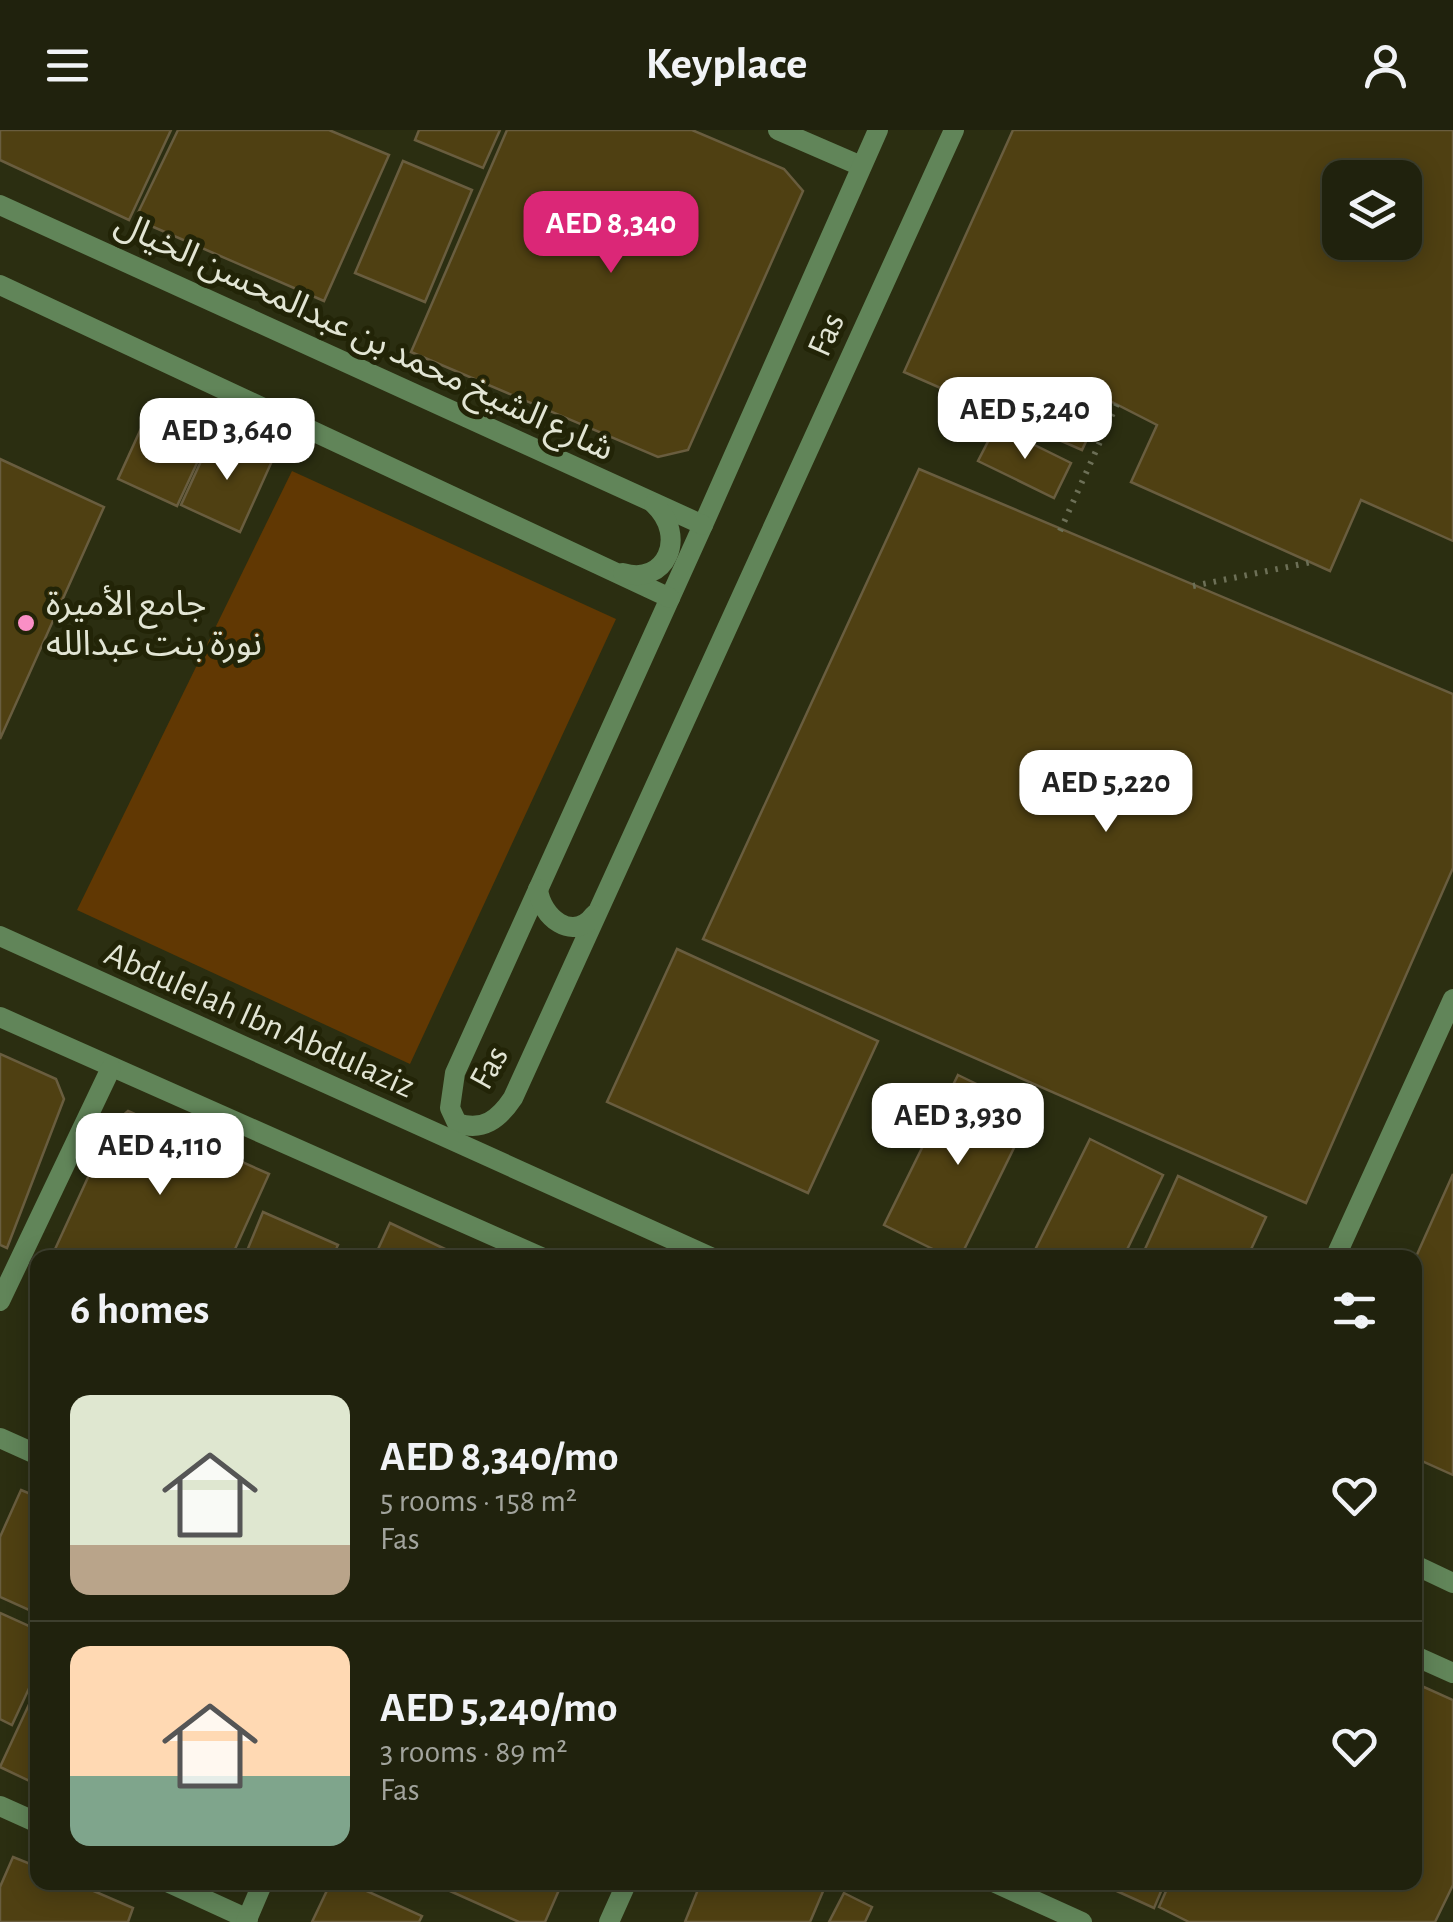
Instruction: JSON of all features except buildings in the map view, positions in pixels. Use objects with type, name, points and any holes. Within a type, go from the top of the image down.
[{"type":"street","points":[[778,130],[861,166]]},
{"type":"street","name":"Fas","points":[[878,130],[455,1072],[452,1117],[457,1124],[488,1124],[503,1113],[513,1098],[954,130]]},
{"type":"street","name":"شارع الشيخ محمد بن عبدالمحسن الخيال","points":[[0,204],[703,525]]},
{"type":"street","points":[[0,285],[670,598]]},
{"type":"street","points":[[612,570],[632,576],[652,571],[668,556],[670,526],[667,516],[652,502]]},
{"type":"street","points":[[538,890],[543,909],[562,925],[575,928],[588,922],[601,906]]},
{"type":"street","name":"Abdulelah Ibn Abdulaziz","points":[[0,936],[696,1250]]},
{"type":"street","points":[[1339,1250],[1453,999]]},
{"type":"street","points":[[0,1017],[526,1250]]},
{"type":"street","points":[[0,1300],[111,1068]]},
{"type":"street","points":[[0,1438],[30,1451]]},
{"type":"street","points":[[1422,1568],[1453,1584]]},
{"type":"street","points":[[1422,1659],[1453,1673]]},
{"type":"street","points":[[0,1806],[30,1819]]},
{"type":"street","points":[[184,1890],[247,1921],[260,1890]]},
{"type":"street","points":[[609,1922],[623,1890]]},
{"type":"street","points":[[1007,1890],[1054,1916],[1082,1922]]},
{"type":"path","points":[[1060,531],[1116,404]]},
{"type":"path","points":[[1193,586],[1312,562]]},
{"type":"shaded area","points":[[292,471],[616,619],[410,1064],[77,910]]},
{"type":"place","name":"جامع الأميرة نورة بنت عبدالله","points":[[26,623]]}]
